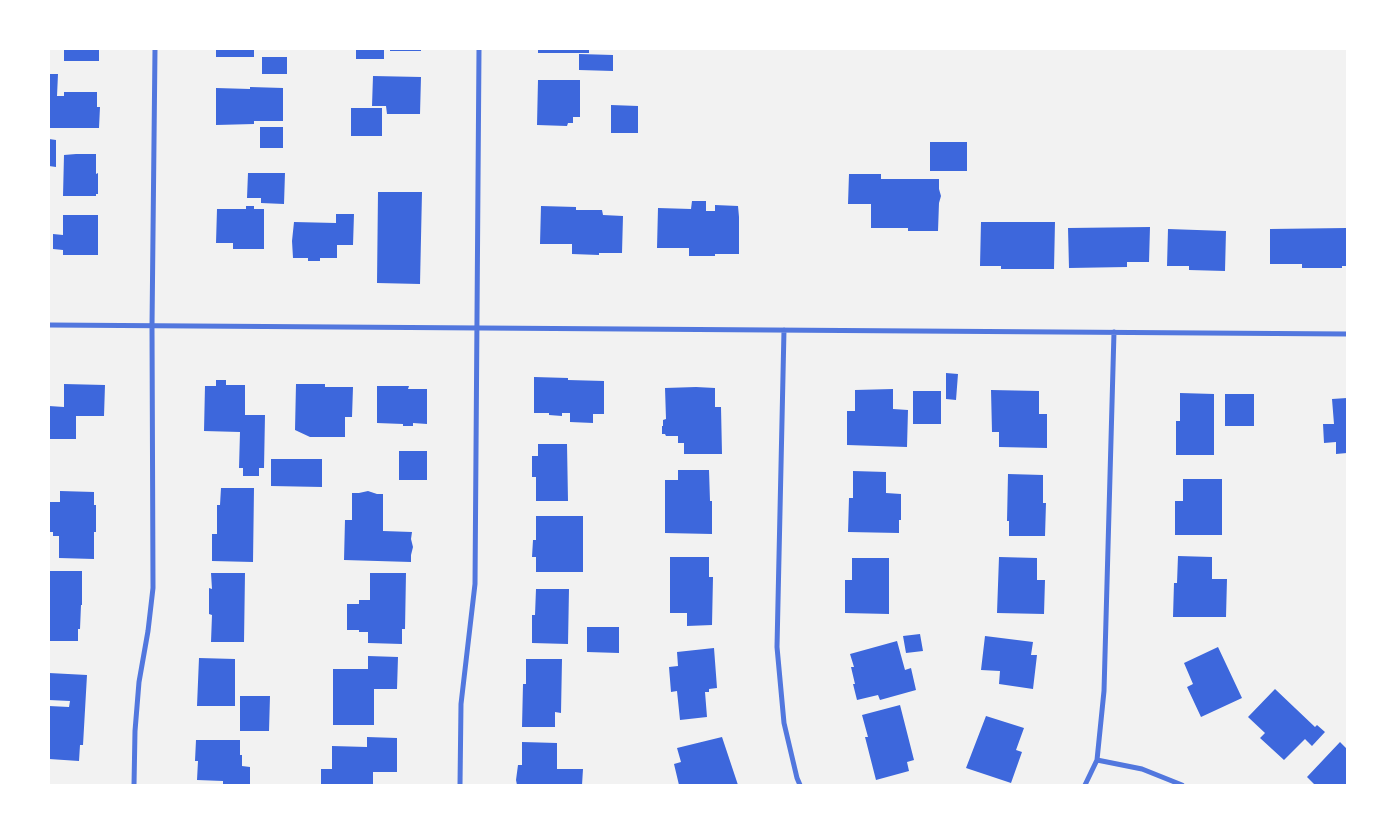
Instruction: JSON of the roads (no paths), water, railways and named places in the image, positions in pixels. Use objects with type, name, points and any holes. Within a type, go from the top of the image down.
[{"type":"street","points":[[134,785],[138,682],[148,631],[153,588],[152,326],[155,49]]},
{"type":"street","points":[[460,785],[461,704],[475,584],[479,49]]},
{"type":"street","points":[[49,325],[1347,334]]},
{"type":"street","points":[[784,330],[777,647],[784,723],[800,785]]},
{"type":"street","points":[[1085,785],[1097,760],[1104,691],[1114,332]]},
{"type":"street","points":[[1097,760],[1142,768],[1182,785]]}]
